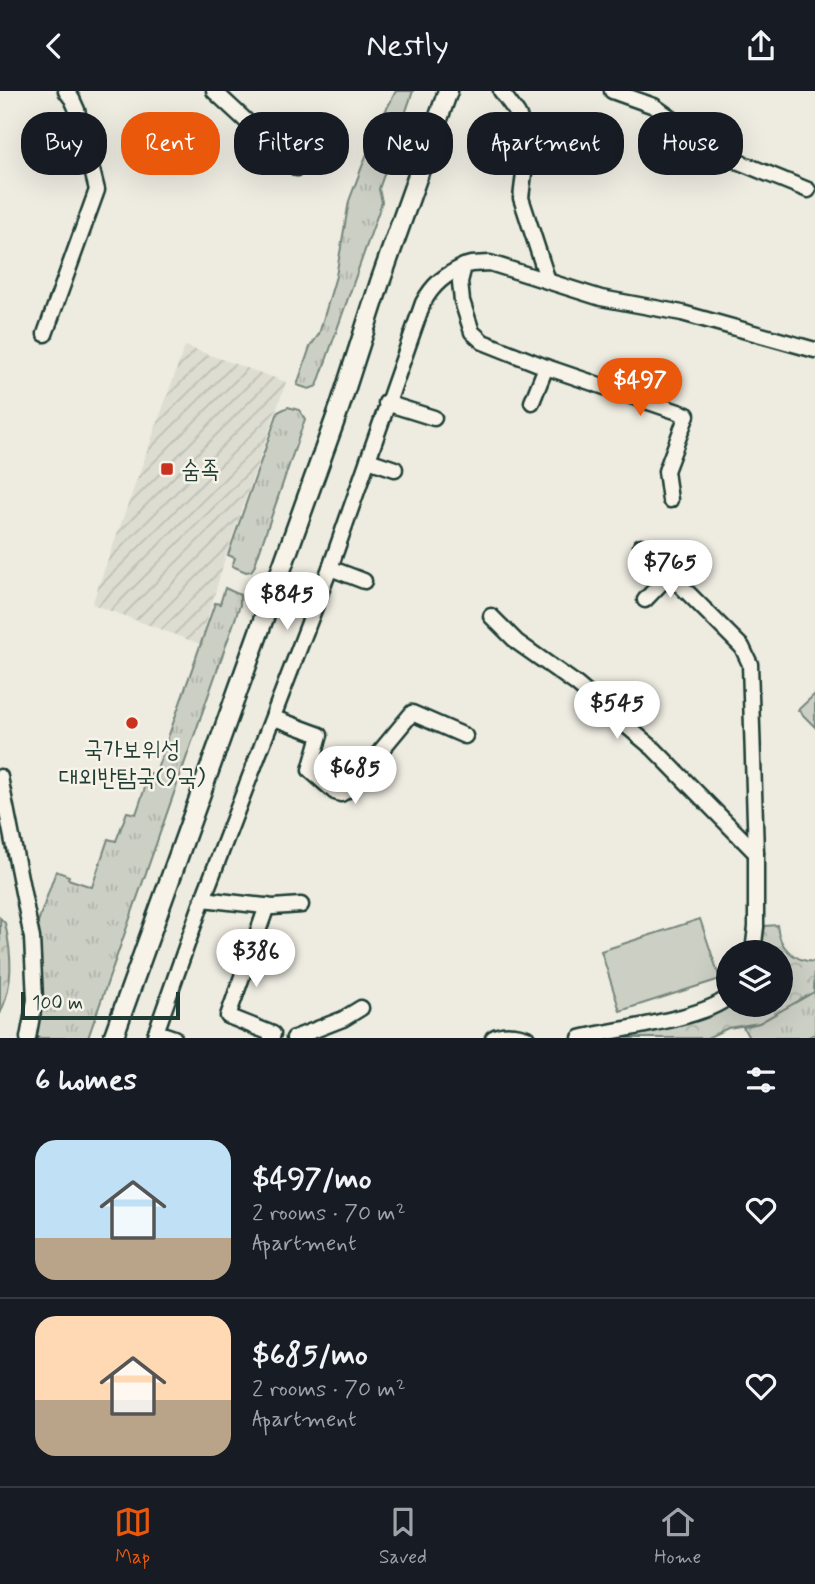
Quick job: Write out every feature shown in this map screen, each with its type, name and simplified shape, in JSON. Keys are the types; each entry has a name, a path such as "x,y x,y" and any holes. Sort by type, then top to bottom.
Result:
{"main road":[{"path":"113,1038 336,419 380,282 448,91"}],"street":[{"path":"45,334 97,190 77,110 66,91"},
{"path":"214,91 237,112"},
{"path":"501,91 524,127 525,165 521,198 548,281"},
{"path":"612,91 654,106 739,162 808,190"},
{"path":"174,1038 155,1035 203,899 330,568 386,403 431,288 449,273 464,266 490,263 601,298 682,313 815,350"},
{"path":"464,266 460,282 461,301 472,332 483,342 687,415 666,471 670,500"},
{"path":"532,402 547,367"},
{"path":"386,403 435,418"},
{"path":"368,460 395,469"},
{"path":"641,546 742,647 750,664 756,853 754,940"},
{"path":"330,568 365,581"},
{"path":"645,600 670,575"},
{"path":"491,616 517,642 575,683 654,749 756,853"},
{"path":"274,718 320,735 310,770 341,794 349,789 412,713 465,736"},
{"path":"0,777 32,938 35,1000 28,1038"},
{"path":"203,899 267,906 301,905"},
{"path":"267,906 228,1016 273,1034 271,1038"},
{"path":"580,1038 716,1007"},
{"path":"294,1038 343,1019 361,1008"},
{"path":"493,1038 499,1035 521,1035 527,1038"}],"shaded area":[{"path":"185,346 286,382 226,555 200,644 92,604"}],"green space":[{"path":"396,91 413,91 406,112 385,112"},
{"path":"363,164 363,175 384,175 379,189 382,202 317,386 309,389 297,385 310,347 319,334 336,276 349,201"},
{"path":"288,407 299,410 305,419 254,567 246,572 232,566 235,558 228,555 278,412"},
{"path":"225,588 240,595 240,605 88,1038 33,1038 37,925 56,871 69,876 68,879 92,887 108,839 116,841 127,812 136,814 150,773 155,775 215,603 220,604"},
{"path":"815,694 815,727 798,710"},
{"path":"0,918 5,923 9,947 10,980 0,1014"},
{"path":"700,919 716,967 716,980 620,1011 601,951"},
{"path":"777,925 781,940 762,940 765,926"},
{"path":"793,955 815,962 814,992 793,1004"},
{"path":"815,991 815,1034 807,1038 749,1038 743,1027 770,1017 793,1017 793,1004"},
{"path":"716,1010 716,1017 770,1017 759,1023 728,1028 707,1038 628,1038 630,1035"}],"place":[{"name":"숨족","path":"167,469"},
{"name":"국가보위성 대외반탐국(9국)","path":"132,723"}]}
